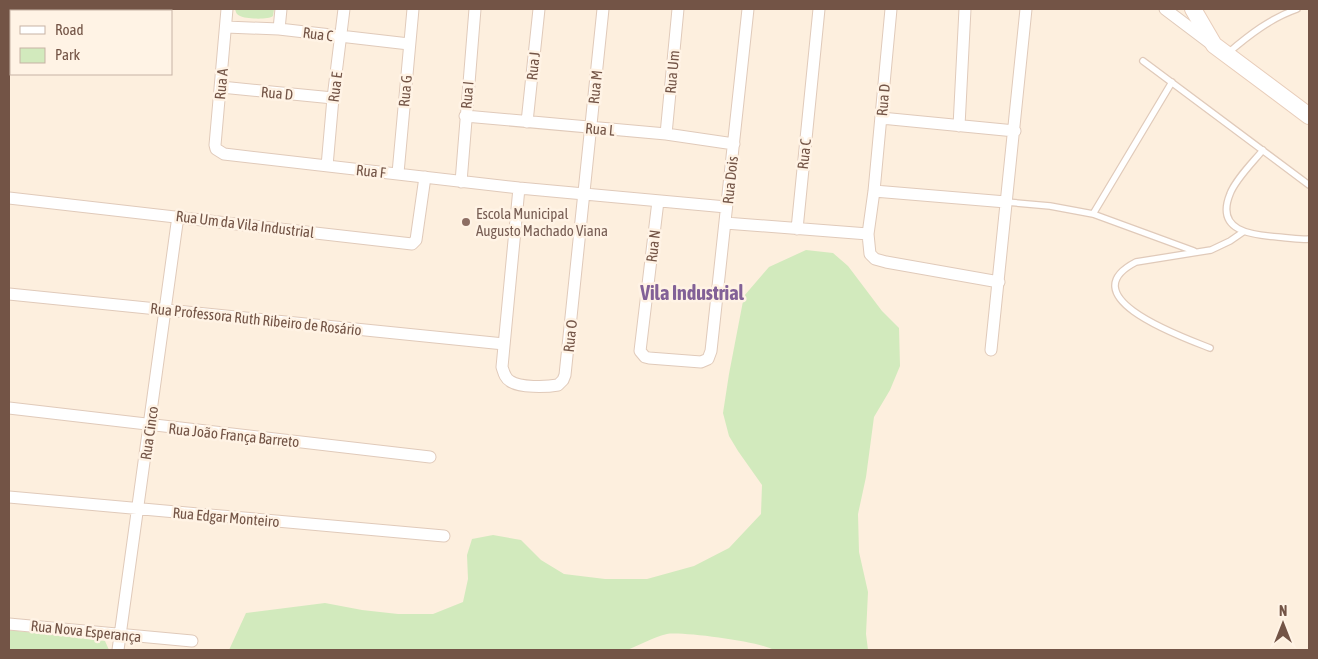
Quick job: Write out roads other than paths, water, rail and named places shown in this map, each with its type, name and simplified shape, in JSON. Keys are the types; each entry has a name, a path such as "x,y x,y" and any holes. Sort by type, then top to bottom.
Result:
{"street":[{"name":"Rua A","path":"224,154 216,149 216,145 227,9"},
{"path":"279,29 281,9"},
{"name":"Rua E","path":"327,166 344,9"},
{"name":"Rua G","path":"398,173 413,9"},
{"name":"Rua I","path":"461,182 475,9"},
{"name":"Rua J","path":"527,122 538,9"},
{"name":"Rua M","path":"584,195 603,9"},
{"name":"Rua Um","path":"666,134 678,9"},
{"name":"Rua Dois","path":"711,351 748,9"},
{"name":"Rua C","path":"797,228 819,9"},
{"name":"Rua D","path":"868,234 892,9"},
{"path":"959,126 965,9"},
{"path":"991,350 1015,131 1026,9"},
{"path":"1165,9 1309,116"},
{"path":"1193,9 1220,50"},
{"name":"Rua C","path":"226,27 279,29 409,44"},
{"name":"Rua D","path":"221,87 333,98"},
{"name":"Rua L","path":"465,116 666,134 734,144"},
{"path":"881,118 1015,131"},
{"name":"Rua F","path":"224,154 584,195 726,207"},
{"name":"Rua Um da Vila Industrial","path":"9,198 412,244 416,240 425,177"},
{"path":"504,344 519,188"},
{"path":"874,191 1006,202"},
{"name":"Rua O","path":"504,344 502,367 504,374 512,383 528,386 550,386 558,385 563,380 584,195"},
{"name":"Rua N","path":"658,201 640,351 645,357 649,358 701,362 708,359 711,351"},
{"name":"Rua Cinco","path":"118,650 178,216"},
{"path":"725,223 868,234 869,251 875,259 999,282"},
{"name":"Rua Professora Ruth Ribeiro de Rosário","path":"9,294 504,344"},
{"name":"Rua João França Barreto","path":"9,408 150,426 430,457"},
{"name":"Rua Edgar Monteiro","path":"9,497 444,536"},
{"name":"Rua Nova Esperança","path":"9,624 192,641"}],"lane":[{"path":"1220,50 1297,9"},
{"path":"1143,61 1309,185"},
{"path":"1093,214 1172,82"},
{"path":"1263,150 1230,192 1226,215 1231,224 1242,232 1265,236 1309,239"},
{"path":"1006,202 1050,206 1093,214 1196,252"},
{"path":"1210,348 1162,329 1138,315 1119,299 1116,292 1116,284 1119,276 1131,264 1211,250 1242,232"}],"place":[{"name":"Escola Municipal Augusto Machado Viana","path":"466,222"}],"district":[{"name":"Vila Industrial","path":"692,292"}]}
